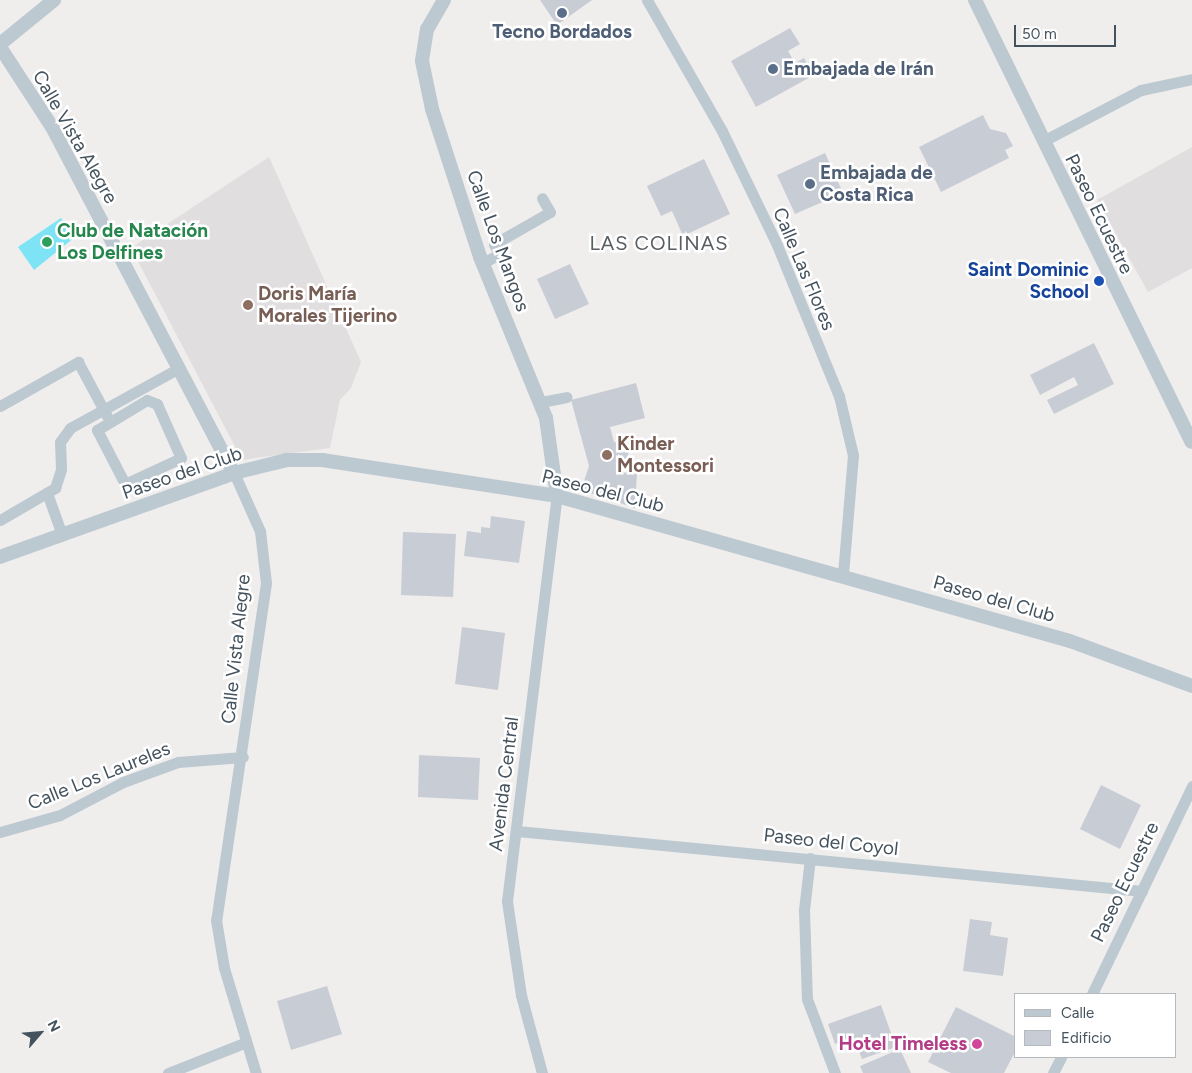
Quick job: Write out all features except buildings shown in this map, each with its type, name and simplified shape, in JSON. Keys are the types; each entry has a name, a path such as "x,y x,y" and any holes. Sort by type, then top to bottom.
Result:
{"street":[{"path":"0,46 54,0"},
{"name":"Calle Los Mangos","path":"444,0 427,29 422,61 432,109 483,263 541,402 551,437 557,496"},
{"name":"Calle Las Flores","path":"647,0 726,140 776,245 839,396 853,455 843,574"},
{"name":"Paseo Ecuestre","path":"975,0 1192,442"},
{"name":"Calle Vista Alegre","path":"0,46 52,127 234,473 260,531 266,583 243,757 216,920 244,1043 256,1073"},
{"path":"1043,141 1141,90 1192,79"},
{"path":"483,263 499,254 494,244 550,212 542,198"},
{"path":"0,406 78,362 107,414"},
{"path":"0,520 47,493 59,480 60,442 70,428 107,414 153,401 181,449 181,458 124,484 97,437 97,430 107,414 179,368"},
{"path":"541,402 566,397"},
{"name":"Paseo del Club","path":"0,557 234,473 287,460 322,460 557,496 843,574 1070,641 1192,686"},
{"path":"47,493 62,535"},
{"name":"Avenida Central","path":"542,1073 521,995 507,901 557,496"},
{"name":"Calle Los Laureles","path":"0,832 60,815 123,782 178,762 243,757"},
{"name":"Paseo Ecuestre","path":"1092,993 1192,786"},
{"name":"Paseo del Coyol","path":"517,831 1142,891"},
{"path":"810,858 804,910 806,999 836,1073"},
{"path":"168,1073 244,1043"},
{"path":"1053,1073 1060,1058"}],"shaded area":[{"path":"1192,147 1192,268 1148,292 1097,200"},
{"name":"Doris María Morales Tijerino","path":"269,157 361,362 351,388 340,400 330,448 242,460 131,248"}],"water":[{"name":"Club de Natación Los Delfines","path":"61,218 75,237 34,270 18,247"}],"place":[{"name":"Tecno Bordados","path":"562,13"},
{"name":"Embajada de Irán","path":"773,69"},
{"name":"Embajada de Costa Rica","path":"810,184"},
{"name":"Club de Natación Los Delfines","path":"47,242"},
{"name":"Saint Dominic School","path":"1099,281"},
{"name":"Doris María Morales Tijerino","path":"248,305"},
{"name":"Kinder Montessori","path":"607,455"},
{"name":"Hotel Timeless","path":"977,1044"}],"district":[{"name":"LAS COLINAS","path":"659,243"}]}
